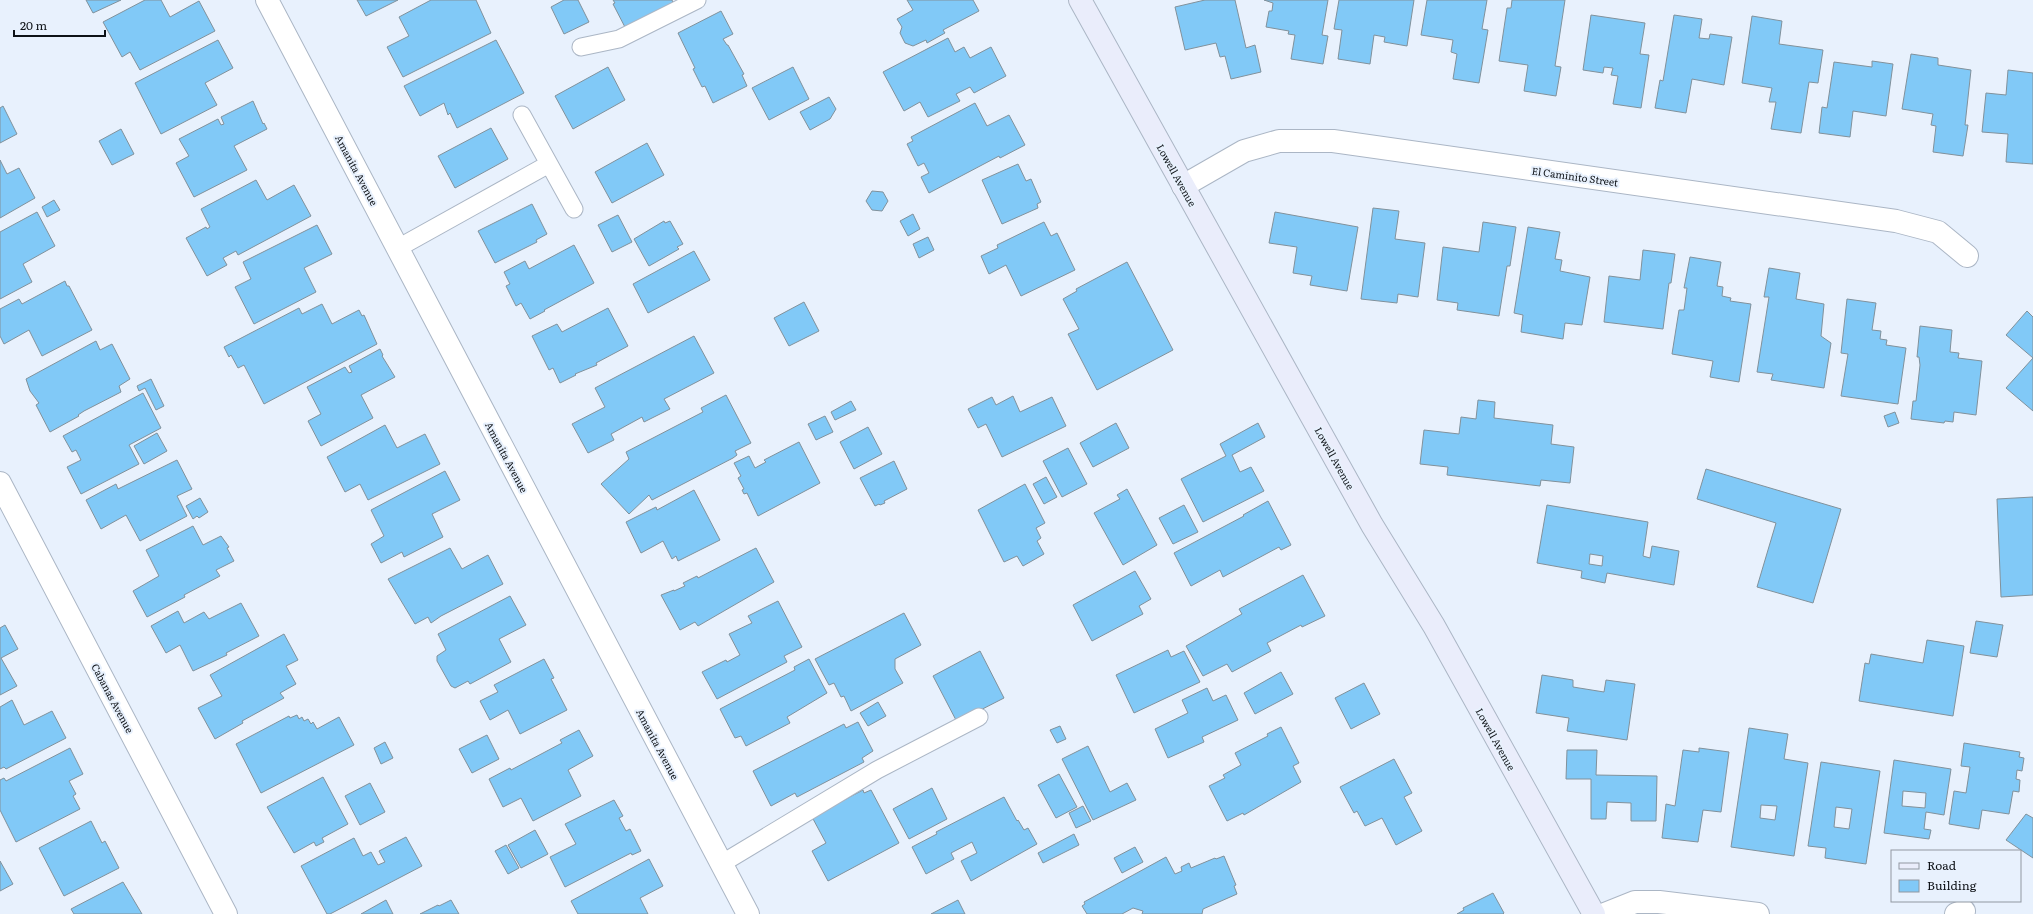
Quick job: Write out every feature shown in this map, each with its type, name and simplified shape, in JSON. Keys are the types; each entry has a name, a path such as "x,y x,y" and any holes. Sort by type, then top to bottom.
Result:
{"street":[{"name":"Amanita Avenue","path":"267,0 748,914"},
{"name":"Lowell Avenue","path":"1080,0 1372,525 1434,626 1594,914"},
{"name":"El Caminito Street","path":"1183,186 1244,152 1265,145 1279,141 1333,141 1896,221 1938,232 1968,256"},
{"name":"Cabanas Avenue","path":"0,483 226,914"},
{"path":"1605,914 1635,902 1659,902 1758,914"}],"lane":[{"path":"581,47 619,39 697,0"},
{"path":"522,115 574,209"},
{"path":"398,248 549,164"},
{"path":"721,864 877,770 978,717"}],"building":[{"path":"86,0 121,0 93,13"},
{"path":"145,0 161,0 170,17 199,1 215,31 140,70 130,52 122,57 103,22"},
{"path":"357,0 398,0 366,16"},
{"path":"431,0 476,0 491,33 403,77 387,47 409,36 399,17"},
{"path":"564,0 578,0 589,22 564,34 551,7"},
{"path":"613,0 672,0 674,5 627,31 613,4 615,3"},
{"path":"907,0 973,0 979,11 943,30 945,33 927,43 926,40 913,46 905,43 900,33 902,27 897,19 913,10"},
{"path":"1205,0 1235,0 1246,48 1255,45 1261,72 1231,79 1225,56 1220,57 1216,43 1185,50 1175,7"},
{"path":"1264,0 1328,0 1322,35 1328,36 1323,64 1291,59 1295,35 1288,34 1289,31 1266,27 1269,11 1272,11 1273,3"},
{"path":"1339,0 1414,0 1407,46 1384,42 1385,37 1374,35 1370,64 1338,59 1342,30 1334,29"},
{"path":"1427,0 1487,0 1482,29 1488,30 1479,83 1453,79 1457,54 1451,52 1453,40 1421,35"},
{"path":"1512,0 1565,0 1555,66 1561,67 1556,96 1524,91 1528,65 1499,61 1507,8 1511,8"},
{"path":"721,11 733,34 723,39 728,45 744,74 742,75 747,86 713,103 705,86 702,87 693,69 695,68 678,33"},
{"path":"1591,15 1645,23 1640,54 1649,55 1641,108 1613,104 1618,76 1611,75 1613,68 1604,67 1603,73 1583,70"},
{"path":"1674,15 1702,19 1699,38 1709,39 1710,34 1732,37 1724,85 1692,79 1686,113 1655,108 1660,80 1663,81"},
{"path":"1752,16 1782,21 1779,44 1823,50 1818,83 1809,82 1801,133 1771,129 1776,102 1769,102 1772,88 1742,83"},
{"path":"948,38 955,52 964,47 970,58 991,47 1006,76 974,93 970,87 956,94 960,101 928,117 920,102 904,111 883,72"},
{"path":"218,40 233,68 205,83 217,105 161,134 135,83"},
{"path":"496,40 524,93 457,128 450,113 448,115 444,103 420,116 404,86"},
{"path":"1911,54 1938,58 1938,65 1971,70 1965,125 1968,125 1963,156 1933,152 1936,126 1931,125 1933,114 1902,109"},
{"path":"1872,61 1893,64 1886,116 1853,111 1850,137 1819,133 1822,107 1827,108 1834,62 1872,67"},
{"path":"608,67 625,100 573,129 555,96"},
{"path":"793,67 809,99 769,120 752,88"},
{"path":"2008,70 2033,73 2033,164 2006,162 2008,134 1982,132 1986,93 2006,95"},
{"path":"829,97 836,109 830,119 810,130 800,112"},
{"path":"253,101 263,124 264,123 267,129 234,146 247,170 194,197 176,163 189,156 179,139 218,119 221,125 224,124 221,117"},
{"path":"975,103 987,126 1009,115 1025,145 1000,158 999,156 929,193 921,177 929,173 924,163 918,166 907,144 913,141 911,137"},
{"path":"3,106 17,134 0,143 0,108"},
{"path":"491,128 508,159 455,188 438,156"},
{"path":"121,129 134,154 112,165 99,141"},
{"path":"647,143 664,175 612,203 595,172"},
{"path":"0,160 7,174 19,168 35,198 0,218"},
{"path":"1018,164 1026,181 1031,179 1041,202 1037,204 1038,208 1002,224 982,180"},
{"path":"256,180 267,200 294,185 311,216 238,255 236,251 223,258 227,265 207,276 186,238 206,227 207,229 210,227 201,209"},
{"path":"872,191 883,192 888,201 882,211 872,210 866,201"},
{"path":"54,200 60,210 47,217 42,207"},
{"path":"532,204 547,234 536,240 537,242 495,263 478,231"},
{"path":"1373,208 1399,211 1395,239 1425,243 1418,297 1398,294 1397,303 1361,299"},
{"path":"37,212 55,246 23,264 32,282 0,299 0,232"},
{"path":"1275,212 1358,227 1347,291 1310,285 1312,276 1293,273 1297,247 1269,243"},
{"path":"913,214 920,229 908,236 900,221"},
{"path":"618,215 632,242 612,252 598,225"},
{"path":"664,221 665,223 670,221 683,244 677,247 679,249 649,266 634,239"},
{"path":"1044,222 1051,236 1057,233 1075,270 1021,296 1006,265 989,274 981,256 998,248 997,245"},
{"path":"1483,222 1516,227 1510,266 1507,266 1499,316 1457,310 1458,303 1437,300 1443,247 1479,252"},
{"path":"317,225 332,254 304,268 316,292 254,324 235,287 251,279 243,262"},
{"path":"1528,227 1560,232 1555,259 1562,260 1560,271 1590,277 1582,325 1565,323 1563,339 1521,332 1523,315 1514,313"},
{"path":"928,237 934,250 919,258 913,244"},
{"path":"574,245 594,283 530,319 521,303 516,306 506,286 510,284 504,272 525,261 529,269"},
{"path":"1643,250 1675,254 1671,283 1669,283 1663,329 1604,322 1609,276 1640,280"},
{"path":"694,251 710,280 648,313 633,284"},
{"path":"1690,257 1721,262 1717,286 1723,287 1722,296 1731,298 1730,301 1751,304 1739,382 1710,377 1713,361 1672,354 1679,310 1684,310 1687,288 1684,288"},
{"path":"1127,262 1173,350 1097,390 1068,334 1079,329 1063,299 1077,291 1076,289"},
{"path":"1769,268 1800,273 1796,299 1824,304 1821,336 1831,343 1824,388 1771,380 1773,374 1757,372 1769,297 1764,297"},
{"path":"65,281 92,330 42,356 29,330 4,344 0,336 0,309 19,299 22,304"},
{"path":"1847,299 1876,303 1872,330 1881,331 1880,339 1887,340 1886,345 1906,348 1898,404 1841,396 1848,354 1841,353"},
{"path":"804,302 819,331 789,346 774,318"},
{"path":"322,304 332,324 359,310 362,316 364,315 377,344 264,404 244,365 238,368 231,355 229,357 224,347 299,308 302,314"},
{"path":"608,308 628,346 596,363 597,365 575,374 576,375 560,383 553,368 549,370 532,336 557,324 562,332"},
{"path":"2027,311 2033,317 2033,358 2006,335"},
{"path":"1920,326 1952,330 1950,352 1959,353 1958,358 1982,361 1976,415 1954,412 1953,422 1945,421 1944,423 1911,419 1913,401 1916,401 1920,365 1919,357 1917,357"},
{"path":"694,336 714,373 664,399 670,409 644,422 642,417 611,434 614,440 588,453 572,424 605,407 595,388"},
{"path":"96,341 100,350 112,344 130,379 119,386 121,392 84,411 78,415 79,416 50,432 36,405 39,403 30,391 26,379"},
{"path":"380,349 383,355 382,356 395,377 361,395 373,418 321,446 308,421 321,414 307,387 345,367 349,373 352,372 349,366"},
{"path":"2033,358 2033,411 2006,388"},
{"path":"151,379 164,406 156,410 145,388 139,391 137,386"},
{"path":"143,393 161,428 129,445 139,464 81,494 67,467 81,460 76,450 72,452 63,436"},
{"path":"726,395 751,443 735,451 737,455 733,458 652,500 649,495 629,514 601,484 629,459 626,452 703,412 701,408"},
{"path":"1013,396 1020,412 1052,397 1066,426 1002,457 986,424 978,428 968,409 992,397 996,405"},
{"path":"1478,400 1495,402 1494,418 1553,425 1551,444 1574,447 1570,483 1541,480 1540,486 1447,475 1448,467 1420,464 1424,430 1459,434 1461,417 1476,419"},
{"path":"851,401 856,410 835,420 831,412"},
{"path":"1895,412 1899,423 1888,427 1884,416"},
{"path":"825,416 833,432 816,440 808,424"},
{"path":"1116,423 1129,448 1093,467 1080,443"},
{"path":"1258,423 1265,437 1232,455 1240,472 1251,467 1264,491 1203,522 1181,479 1226,456 1220,444"},
{"path":"385,425 397,448 425,434 440,464 368,500 360,484 345,492 327,457"},
{"path":"868,427 882,454 854,469 840,442"},
{"path":"157,433 167,451 144,464 134,446"},
{"path":"799,442 820,483 758,516 747,493 744,494 742,490 744,489 738,478 741,476 734,463 749,456 755,468 766,462 764,460"},
{"path":"1068,448 1087,484 1062,497 1043,461"},
{"path":"177,460 192,489 177,496 187,516 140,541 126,515 101,529 86,500 116,484 118,489"},
{"path":"894,461 907,489 884,501 885,503 875,506 860,478"},
{"path":"1706,469 1841,509 1813,603 1757,587 1776,523 1697,499"},
{"path":"445,471 460,500 432,514 443,537 404,557 402,552 381,563 371,544 384,536 371,510"},
{"path":"1046,477 1057,497 1044,504 1033,484"},
{"path":"1025,484 1045,523 1036,528 1041,538 1037,541 1044,554 1023,566 1017,556 1004,562 978,510"},
{"path":"1127,489 1157,545 1123,565 1094,513 1120,499 1117,495"},
{"path":"694,490 720,540 678,561 676,556 672,559 663,541 641,553 626,522 656,507 657,510"},
{"path":"2033,497 2033,595 2001,597 1997,499"},
{"path":"200,498 208,512 199,518 197,516 193,519 186,506"},
{"path":"1268,501 1291,545 1281,550 1279,547 1223,577 1220,570 1191,586 1174,553 1244,516 1243,515"},
{"path":"1184,505 1198,532 1173,544 1159,518"},
{"path":"1547,505 1648,522 1643,556 1650,558 1652,546 1679,551 1674,585 1607,573 1605,583 1581,578 1582,571 1537,563","holes":["1590,554 1603,556 1602,566 1589,564"]},
{"path":"193,526 203,545 221,536 229,547 227,548 234,561 216,570 220,576 147,617 133,591 159,576 146,550"},
{"path":"450,548 462,569 488,555 503,584 441,616 431,623 428,617 415,624 388,579"},
{"path":"756,548 774,582 698,626 695,622 680,630 661,595 685,586 683,583 697,576 698,578"},
{"path":"1135,571 1151,599 1139,606 1143,614 1092,641 1073,605"},
{"path":"1303,575 1325,616 1302,627 1301,625 1267,643 1271,651 1232,672 1227,664 1203,676 1186,646 1242,614 1239,609"},
{"path":"510,596 526,625 499,639 511,662 470,684 468,681 455,688 451,686 437,661 437,656 446,650 438,634"},
{"path":"778,601 802,647 784,656 787,662 717,699 702,672 740,655 729,634 752,623 748,616"},
{"path":"241,603 259,636 226,653 227,655 193,671 180,645 166,653 151,626 178,611 184,623 204,612 209,619"},
{"path":"904,613 921,645 895,659 895,669 903,683 851,711 844,696 841,697 834,683 829,685 815,659"},
{"path":"1976,621 2003,625 1997,657 1970,653"},
{"path":"5,625 18,649 1,658 17,686 0,695 0,628"},
{"path":"284,634 298,660 286,666 296,684 280,693 284,698 242,721 243,723 215,739 198,708 222,696 210,675"},
{"path":"1927,640 1964,646 1953,716 1859,701 1865,663 1869,664 1871,654 1923,663"},
{"path":"1168,650 1171,657 1184,651 1200,682 1134,713 1116,675"},
{"path":"980,651 1004,698 957,722 933,676"},
{"path":"544,659 554,678 551,679 567,710 520,734 508,710 490,720 480,701 498,692 494,685"},
{"path":"809,659 827,693 787,717 790,723 746,746 741,736 735,738 720,709 795,670 794,667"},
{"path":"1281,672 1293,694 1255,714 1244,693"},
{"path":"1542,675 1573,680 1573,687 1604,692 1606,680 1635,684 1627,740 1567,731 1569,718 1536,713"},
{"path":"1364,683 1380,714 1351,729 1335,698"},
{"path":"1207,688 1213,701 1226,695 1238,720 1202,737 1204,742 1168,758 1155,729 1188,713 1182,700"},
{"path":"12,700 24,725 52,711 66,738 6,769 4,767 0,769 0,707"},
{"path":"878,702 886,716 868,726 860,713"},
{"path":"297,715 299,719 302,717 304,721 308,719 311,724 313,722 317,729 339,717 354,745 261,793 236,744 289,716 290,718"},
{"path":"858,722 873,751 862,758 864,762 797,797 795,793 771,806 753,771 844,724 846,728"},
{"path":"1060,726 1066,739 1057,743 1050,730"},
{"path":"1281,727 1299,763 1293,766 1301,782 1244,815 1243,813 1227,821 1209,786 1225,778 1223,775 1241,765 1235,753 1268,736 1267,734"},
{"path":"1749,728 1788,734 1784,759 1808,763 1794,856 1731,847","holes":["1761,805 1777,806 1775,820 1760,818"]},
{"path":"579,730 593,756 568,770 581,796 533,821 521,798 503,807 489,779 510,768 511,770 562,743 560,740"},
{"path":"487,735 499,759 472,773 459,749"},
{"path":"385,742 393,758 381,764 374,748"},
{"path":"1964,743 2020,752 2019,757 2024,758 2022,771 2017,770 2016,779 2020,780 2019,792 2013,791 2009,814 1982,810 1979,829 1949,824 1954,791 1966,793 1970,767 1961,766"},
{"path":"1088,746 1110,792 1127,783 1136,800 1093,820 1062,759"},
{"path":"70,748 83,774 69,781 76,794 73,796 80,809 16,842 0,810 0,780 4,778 6,781"},
{"path":"1699,748 1729,752 1721,812 1703,810 1698,842 1662,838 1666,804 1675,806 1683,750 1699,752"},
{"path":"1567,750 1597,750 1596,775 1657,776 1656,821 1631,821 1631,803 1607,802 1606,819 1591,819 1591,779 1566,779"},
{"path":"1394,759 1412,793 1404,797 1422,831 1396,845 1382,818 1365,826 1357,811 1354,813 1340,787"},
{"path":"1894,760 1951,769 1944,815 1926,812 1924,829 1931,830 1929,839 1884,833","holes":["1903,791 1926,793 1925,808 1902,806"]},
{"path":"1821,762 1880,771 1866,864 1825,858 1826,848 1808,846","holes":["1836,807 1852,809 1849,829 1834,827"]},
{"path":"1059,774 1077,807 1056,818 1038,785"},
{"path":"323,777 348,824 322,838 324,842 316,846 314,842 294,853 267,807"},
{"path":"370,783 385,812 360,825 345,796"},
{"path":"932,788 947,819 909,839 893,809"},
{"path":"863,790 864,793 871,790 899,843 828,881 812,851 826,843 812,817"},
{"path":"1004,797 1017,821 1018,820 1024,830 1028,828 1037,844 971,881 961,861 977,853 972,842 951,853 954,859 926,874 912,847 937,834 936,832"},
{"path":"614,800 623,816 619,818 626,831 630,829 641,851 632,855 631,853 565,887 550,857 576,844 565,824"},
{"path":"1083,806 1091,821 1076,828 1069,813"},
{"path":"2026,814 2033,818 2033,858 2006,840"},
{"path":"91,821 102,843 105,841 119,868 64,896 39,848"},
{"path":"535,830 548,854 521,868 508,845"},
{"path":"1074,834 1079,845 1043,863 1038,853"},
{"path":"406,837 422,866 330,914 327,914 301,866 354,838 363,856 371,852 378,865 385,862 379,851"},
{"path":"506,845 519,868 508,874 495,851"},
{"path":"1135,847 1143,862 1122,873 1114,858"},
{"path":"1224,856 1236,885 1234,886 1237,894 1203,909 1202,914 1142,914 1143,911 1133,908 1122,914 1087,914 1082,906 1085,904 1084,902 1166,857 1175,874 1182,871 1181,867 1189,863 1191,868"},
{"path":"649,859 663,886 640,898 648,914 578,914 571,901"},
{"path":"0,861 13,884 0,891"},
{"path":"123,882 142,914 74,914 71,909"},
{"path":"1493,893 1504,913 1503,914 1457,914 1464,910 1463,908"},
{"path":"386,900 393,914 361,914"},
{"path":"451,900 459,914 420,914 438,905 439,906"},
{"path":"958,900 965,914 931,914"}]}
